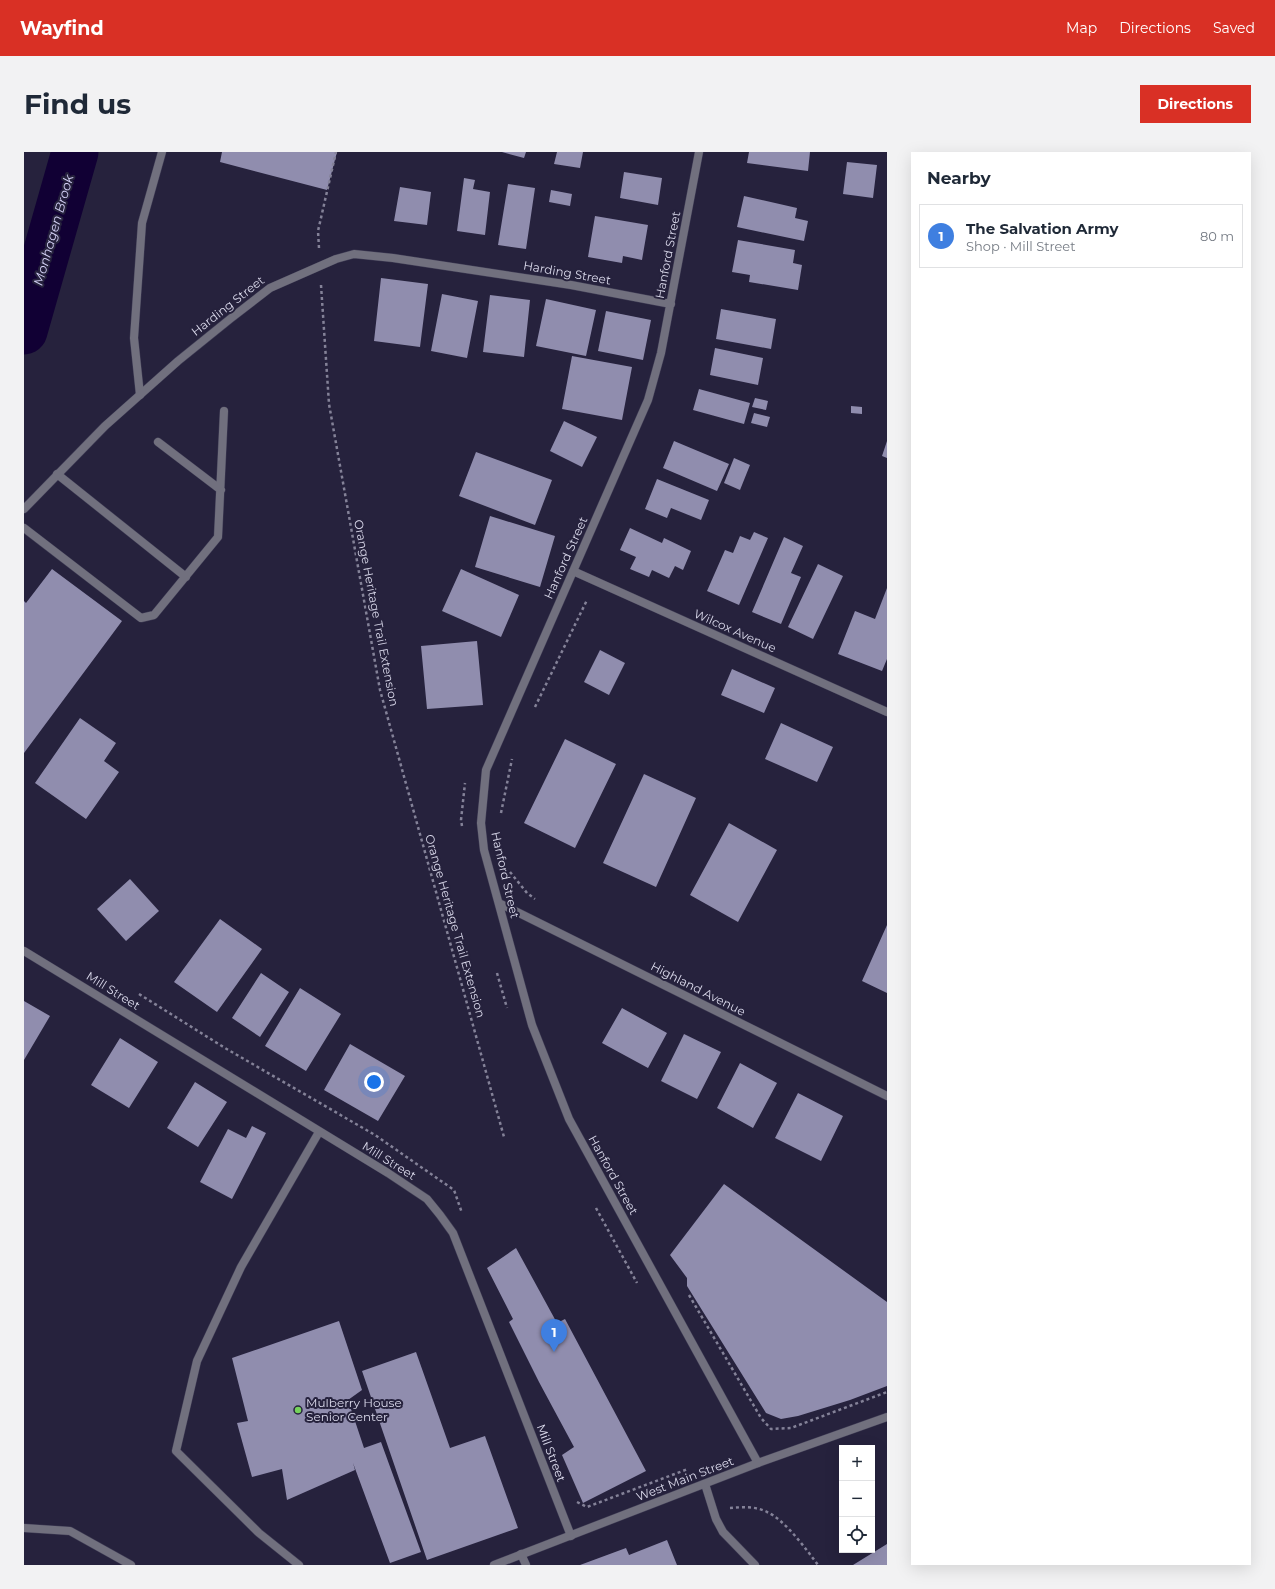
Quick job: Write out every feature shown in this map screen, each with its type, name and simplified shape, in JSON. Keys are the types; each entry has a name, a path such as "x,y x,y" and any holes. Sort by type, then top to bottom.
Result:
{"street":[{"path":"140,394 134,338 142,223 162,152"},
{"name":"Hanford Street","path":"699,152 661,353 648,400 486,770 481,823 484,850 532,1025 568,1119 758,1463"},
{"name":"Harding Street","path":"24,509 105,426 140,394 230,319 270,288 336,259 354,254 393,258 572,285 671,304"},
{"path":"24,528 141,618 154,615 218,537 224,411"},
{"path":"158,442 220,490"},
{"path":"57,474 186,577"},
{"name":"Wilcox Avenue","path":"573,571 887,712"},
{"name":"Highland Avenue","path":"498,903 887,1096"},
{"name":"Mill Street","path":"24,951 388,1173 427,1199 453,1233 571,1536"},
{"path":"298,1565 259,1533 176,1451 197,1361 241,1267 319,1132"},
{"name":"West Main Street","path":"494,1565 758,1463 887,1417"},
{"path":"705,1484 716,1519 723,1532 755,1565"},
{"path":"24,1528 70,1531 131,1565"},
{"path":"521,1554 526,1565"}],"path":[{"name":"Orange Heritage Trail Extension","path":"336,152 318,231 329,404 380,690 504,1137"},
{"path":"533,711 587,600"},
{"path":"500,820 513,752"},
{"path":"508,867 511,875 527,894 539,902"},
{"path":"689,1295 761,1418 771,1429 791,1428 887,1392"},
{"path":"730,1508 748,1507 766,1511 778,1519 806,1549 818,1565"}],"building":[{"path":"222,152 337,152 327,190 220,162"},
{"path":"502,152 526,152 524,158"},
{"path":"557,152 583,152 580,168 554,164"},
{"path":"749,152 810,152 808,171 747,163"},
{"path":"847,162 877,165 873,198 843,194"},
{"path":"624,172 662,178 658,205 620,198"},
{"path":"464,178 475,180 473,189 490,192 485,235 457,231"},
{"path":"508,184 535,188 526,249 498,245"},
{"path":"400,187 431,192 427,225 394,221"},
{"path":"551,190 572,194 570,206 549,202"},
{"path":"744,196 797,208 795,218 808,221 804,241 737,227"},
{"path":"595,216 648,225 642,260 623,256 622,263 588,257"},
{"path":"738,240 795,250 793,263 802,265 798,290 749,282 750,275 732,272"},
{"path":"381,278 428,284 420,347 374,341"},
{"path":"442,294 478,301 467,358 431,351"},
{"path":"490,295 530,300 524,357 483,352"},
{"path":"546,299 596,310 586,356 536,346"},
{"path":"721,309 776,319 771,349 716,339"},
{"path":"606,311 651,320 643,360 598,351"},
{"path":"715,348 763,358 758,385 710,375"},
{"path":"572,356 632,367 622,420 562,409"},
{"path":"699,389 750,403 744,424 693,410"},
{"path":"755,398 768,401 766,410 752,407"},
{"path":"851,406 862,407 862,414 851,413"},
{"path":"754,413 770,417 767,427 751,423"},
{"path":"564,421 597,437 582,467 550,451"},
{"path":"674,441 729,464 717,491 663,468"},
{"path":"887,441 887,458 882,456"},
{"path":"476,452 552,480 535,525 459,496"},
{"path":"734,458 750,465 740,490 724,483"},
{"path":"657,479 709,500 701,520 671,508 667,518 645,509"},
{"path":"490,516 555,536 540,587 475,567"},
{"path":"630,528 662,543 664,538 691,551 683,570 675,566 669,578 652,570 649,577 630,569 636,557 620,550"},
{"path":"754,532 768,538 739,605 707,591 725,550 733,553 740,536 750,540"},
{"path":"784,537 803,546 791,573 801,577 781,624 752,612"},
{"path":"818,564 843,576 813,639 788,627"},
{"path":"52,569 122,621 24,753 24,601 26,603"},
{"path":"461,569 519,595 501,637 442,611"},
{"path":"887,588 887,659 882,671 838,654 855,611 875,619"},
{"path":"477,641 483,705 427,709 421,646"},
{"path":"600,650 625,663 609,695 584,682"},
{"path":"732,669 775,688 764,713 721,695"},
{"path":"80,718 116,743 104,761 119,772 86,819 35,783"},
{"path":"781,723 833,747 817,782 765,759"},
{"path":"565,739 616,764 575,848 524,823"},
{"path":"644,774 696,798 656,887 603,863"},
{"path":"729,823 777,850 738,922 690,895"},
{"path":"130,879 159,911 126,941 97,909"},
{"path":"220,919 262,949 217,1012 174,982"},
{"path":"887,925 887,993 862,981"},
{"path":"261,973 289,992 260,1037 232,1018"},
{"path":"300,988 341,1014 306,1071 265,1046"},
{"path":"24,1001 50,1016 24,1060"},
{"path":"622,1008 667,1033 648,1068 602,1043"},
{"path":"684,1034 721,1052 697,1099 661,1081"},
{"path":"120,1038 158,1062 129,1108 91,1085"},
{"path":"350,1044 405,1076 378,1121 324,1090"},
{"path":"740,1063 777,1083 753,1128 717,1108"},
{"path":"195,1082 227,1102 198,1147 167,1128"},
{"path":"798,1093 843,1116 821,1161 775,1138"},
{"path":"252,1126 266,1133 232,1199 200,1182 228,1129 246,1138"},
{"path":"724,1184 887,1302 887,1386 850,1400 798,1416 781,1419 766,1413 687,1286 687,1278 670,1255"},
{"path":"516,1248 557,1323 565,1319 646,1471 583,1503 562,1455 574,1447 509,1322 513,1319 487,1268"},
{"name":"Mulberry House Senior Center","path":"339,1321 362,1390 348,1400 364,1448 381,1442 421,1552 390,1563 353,1463 355,1470 287,1500 282,1469 252,1477 237,1423 248,1421 232,1358"},
{"path":"416,1352 450,1448 485,1436 518,1528 427,1560 362,1371"},
{"path":"667,1540 677,1565 580,1565 626,1548 629,1555"},
{"path":"887,1544 887,1565 853,1565 872,1553 875,1553 875,1551"}],"waterway":[{"name":"Monhagen Brook","path":"24,331 75,152"}],"place":[{"name":"The Salvation Army","path":"554,1352"},
{"name":"Mulberry House Senior Center","path":"298,1410"}]}
